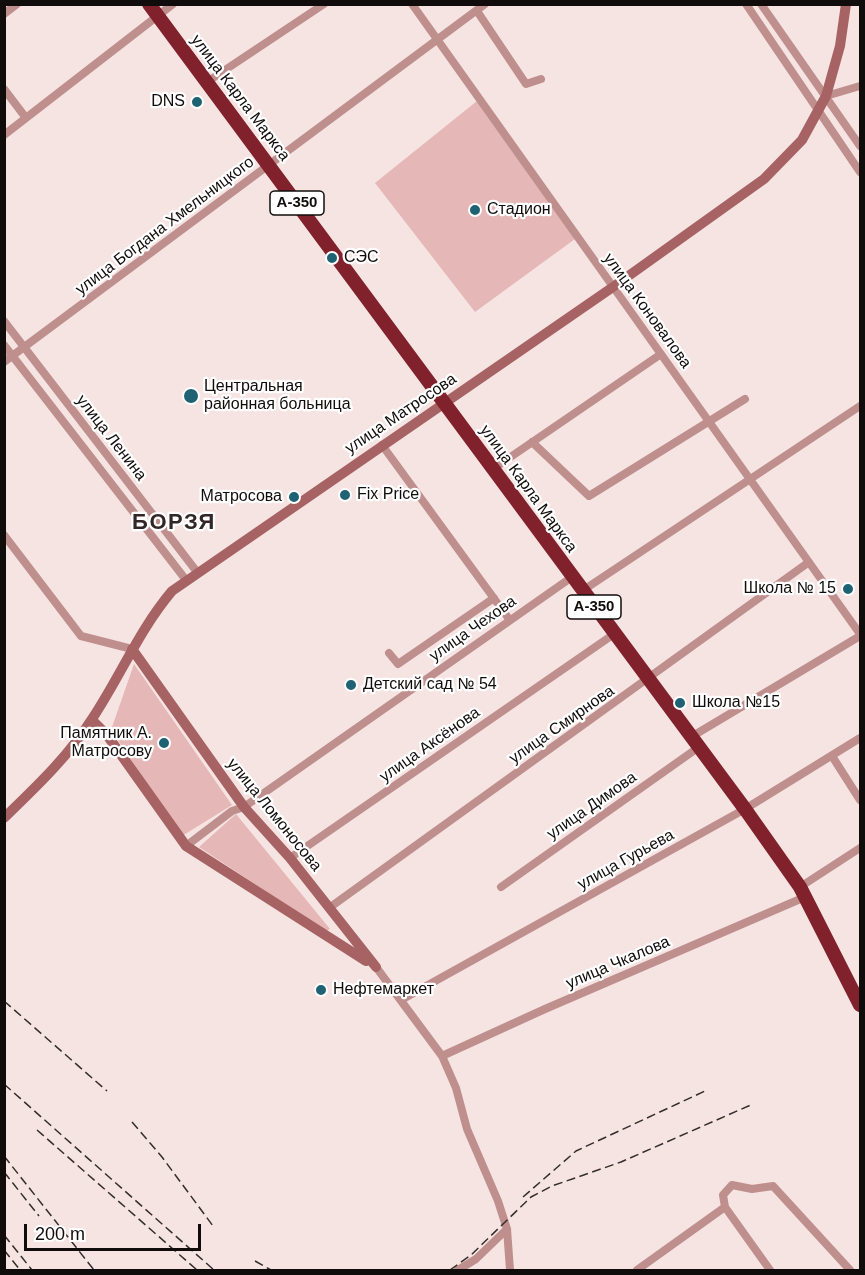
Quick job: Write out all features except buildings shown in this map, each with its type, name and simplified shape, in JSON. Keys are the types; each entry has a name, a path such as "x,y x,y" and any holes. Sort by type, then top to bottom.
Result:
{"highway":[{"name":"улица Карла Маркса","path":"149,4 745,809 802,892 861,1005"}],"street":[{"path":"4,14 17,4"},
{"path":"4,135 173,4"},
{"path":"207,82 324,4"},
{"name":"улица Коновалова","path":"412,4 861,635"},
{"name":"улица Богдана Хмельницкого","path":"4,362 485,4"},
{"path":"746,4 861,172"},
{"path":"761,4 861,146"},
{"name":"улица Матросова","path":"4,818 62,761 92,720 159,606 186,580 613,287 764,179 802,140 826,96 840,46 846,4"},
{"path":"477,11 526,84 541,80"},
{"path":"826,96 861,86"},
{"path":"4,89 26,118"},
{"name":"улица Ленина","path":"4,321 197,572"},
{"name":"улица Ленина","path":"4,345 186,580"},
{"path":"493,469 661,354"},
{"path":"532,442 589,496 745,399"},
{"path":"582,591 861,406"},
{"path":"382,445 509,620"},
{"path":"4,535 81,636 132,649"},
{"name":"улица Смирнова","path":"329,908 649,680 809,562"},
{"name":"улица Чехова","path":"186,846 232,811 244,807 572,577"},
{"name":"улица Чехова","path":"389,653 398,664 494,598"},
{"name":"улица Аксёнова","path":"291,858 614,634"},
{"name":"улица Димова","path":"501,887 695,742 861,635"},
{"name":"улица Ломоносова","path":"132,649 244,807 291,858 442,1056 456,1088 467,1129 498,1201 507,1229 510,1270"},
{"name":"улица Ломоносова","path":"92,720 107,735 186,846 376,967"},
{"name":"улица Гурьева","path":"401,1000 745,809 861,738"},
{"path":"832,756 861,800"},
{"name":"улица Чкалова","path":"442,1056 802,892 861,848"},
{"path":"770,1270 725,1207 723,1196 732,1185 752,1189 773,1186 850,1270"},
{"path":"637,1270 725,1207"},
{"path":"458,1270 476,1258 507,1229"}],"shaded area":[{"name":"Стадион","path":"477,101 575,239 475,312 375,183"},
{"path":"134,664 232,805 182,836 111,730"},
{"path":"236,814 330,929 326,931 199,847"}],"railway":[{"path":"4,1001 107,1091"},
{"path":"4,1084 214,1270"},
{"path":"523,1197 576,1151 705,1091"},
{"path":"450,1270 471,1255 531,1197 552,1186 621,1162 753,1104"},
{"path":"132,1122 162,1157 213,1226"},
{"path":"37,1130 197,1270"},
{"path":"4,1156 94,1270"},
{"path":"4,1172 39,1216"},
{"path":"4,1235 32,1270"},
{"path":"4,1250 20,1270"},
{"path":"255,1261 271,1270"}],"place":[{"name":"DNS","path":"197,102"},
{"name":"Стадион","path":"475,210"},
{"name":"СЭС","path":"332,258"},
{"name":"Центральная районная больница","path":"191,396"},
{"name":"Fix Price","path":"345,495"},
{"name":"Матросова","path":"294,497"},
{"name":"Школа № 15","path":"848,589"},
{"name":"Детский сад № 54","path":"351,685"},
{"name":"Школа №15","path":"680,703"},
{"name":"Памятник А. Матросову","path":"164,743"},
{"name":"Нефтемаркет","path":"321,990"}],"district":[{"name":"БОРЗЯ","path":"174,523"}]}
